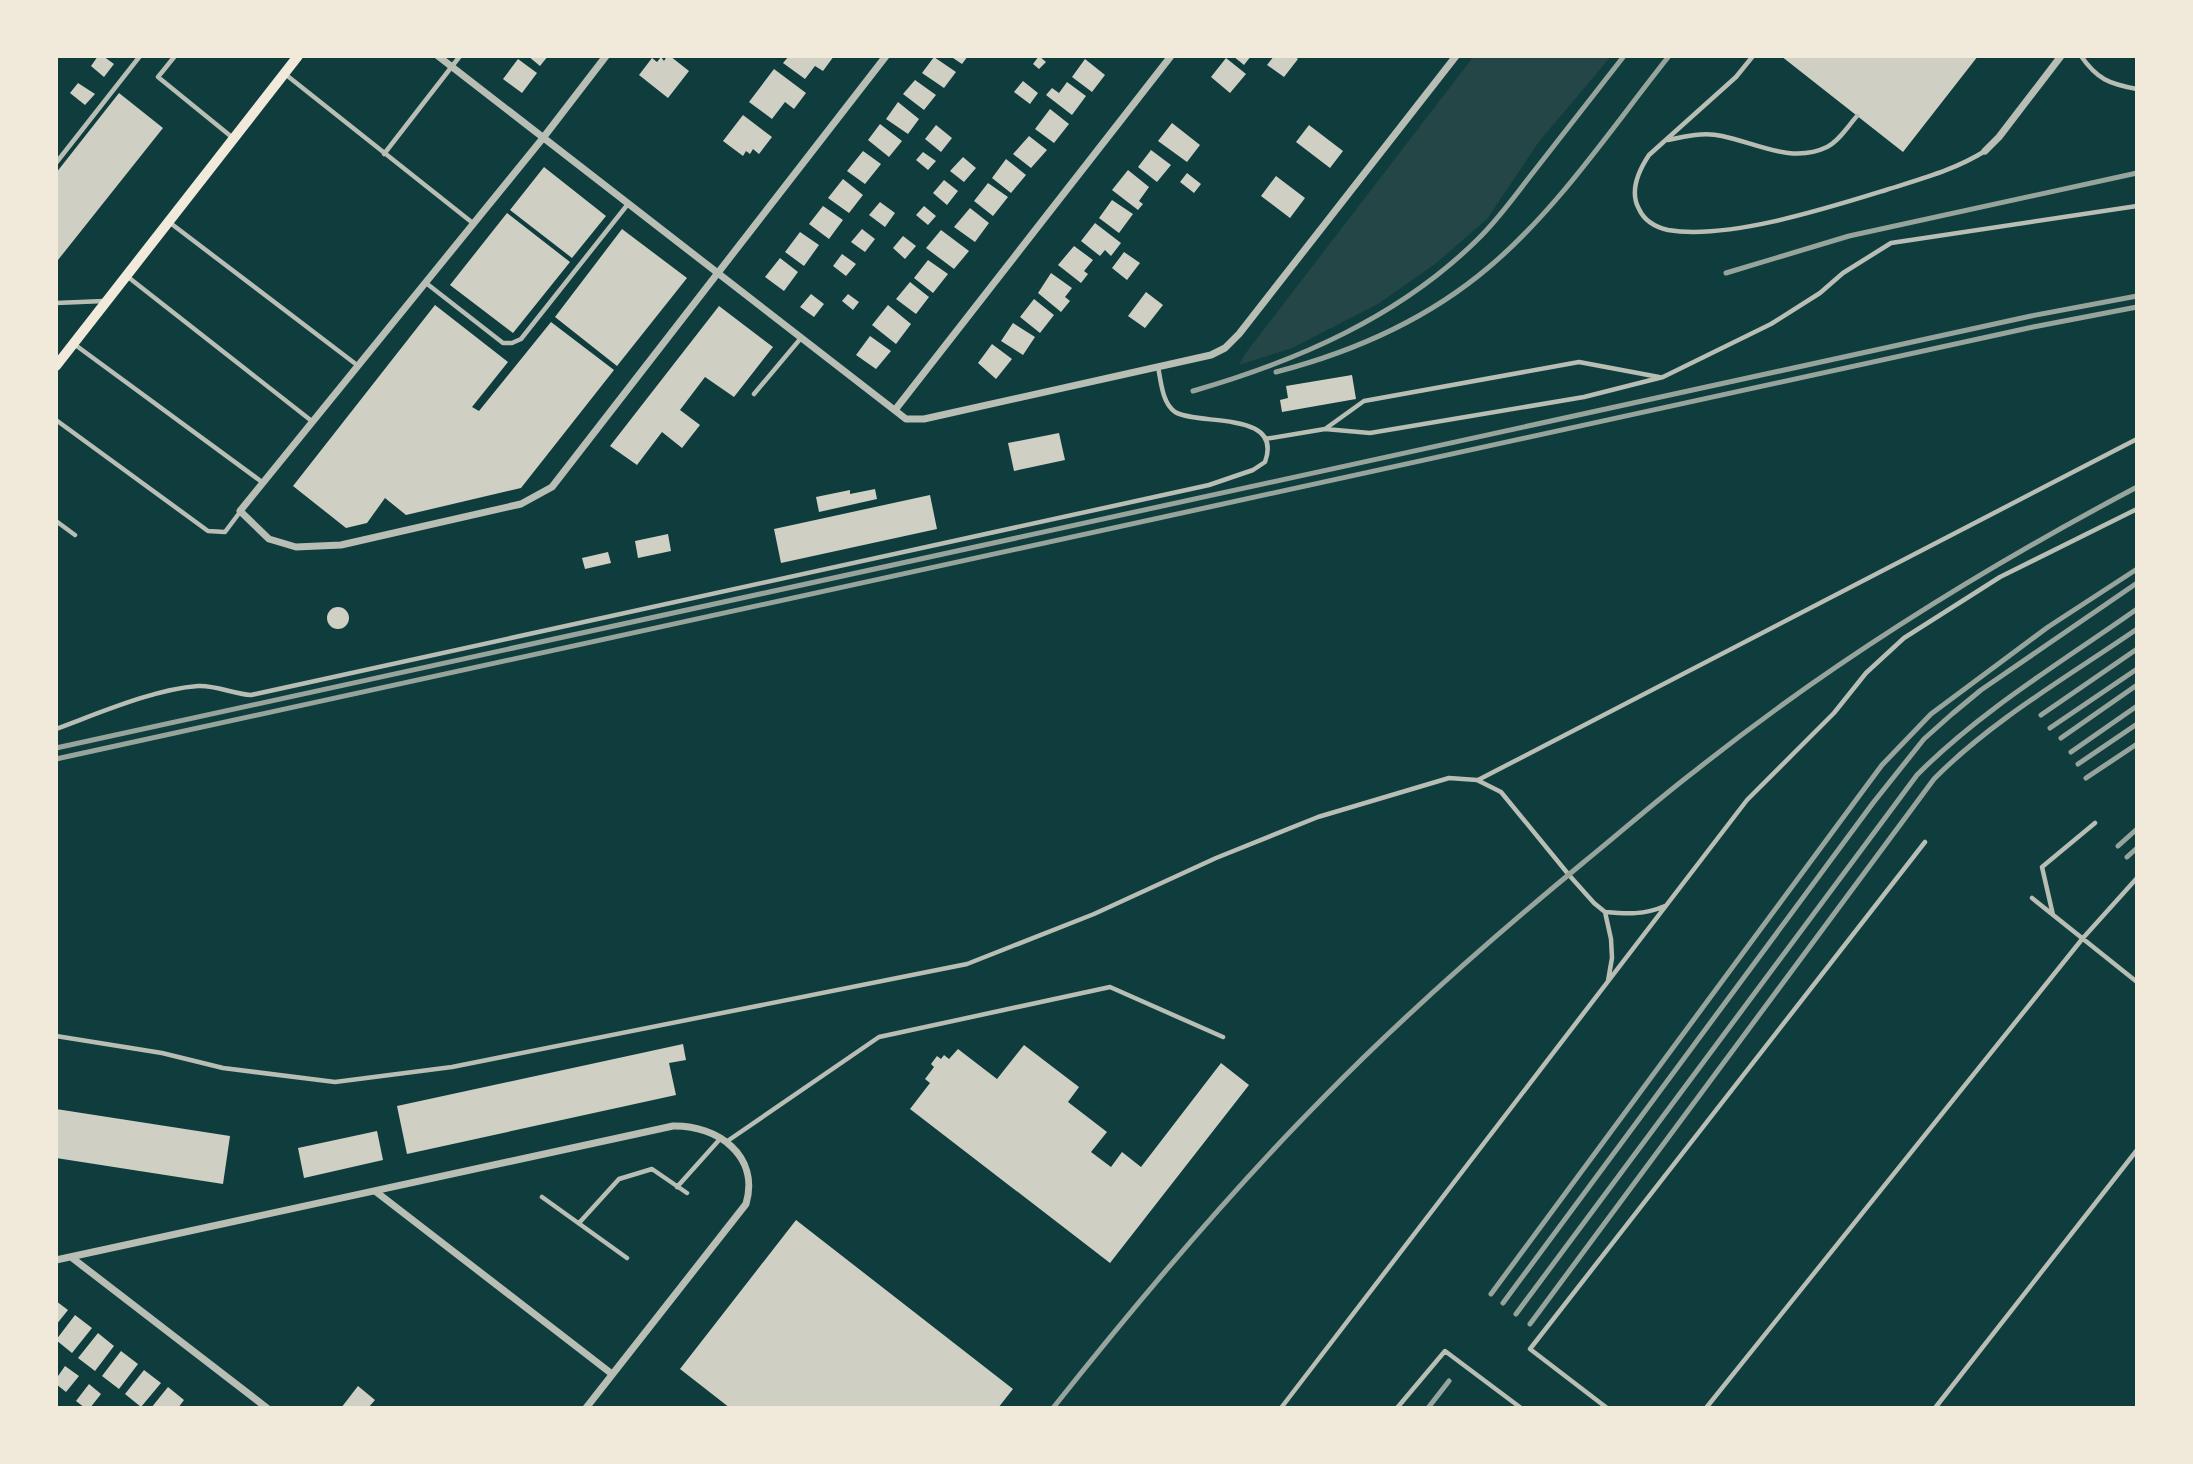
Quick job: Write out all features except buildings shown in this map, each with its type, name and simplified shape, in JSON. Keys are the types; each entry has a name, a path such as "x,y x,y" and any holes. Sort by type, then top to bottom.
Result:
{"main road":[{"path":"56,366 298,56"}],"street":[{"path":"438,56 906,419 924,419 1211,355 1219,351 1239,334 1456,56"},
{"path":"606,56 359,367 240,511 269,539 296,547 341,545 521,504 552,487 886,56"},
{"path":"895,410 1171,56"},
{"path":"1985,151 1999,137 2061,56"},
{"path":"56,1260 673,1126 701,1129 724,1140 741,1157 750,1180 746,1203 586,1408"},
{"path":"375,1191 612,1374"},
{"path":"71,1257 267,1408"}],"lane":[{"path":"56,163 140,56"},
{"path":"175,56 158,77 233,139"},
{"path":"384,154 460,56"},
{"path":"1753,56 1736,77 1643,164 1634,190 1643,216 1654,225 1668,230 1702,231 1732,228 1820,210 1945,170 1985,151"},
{"path":"2081,56 2092,73 2115,85 2137,89"},
{"path":"284,74 474,224"},
{"path":"1665,141 1704,134 1722,136 1779,152 1814,151 1835,141 1857,116"},
{"path":"426,283 503,344 512,344 521,339 628,204"},
{"path":"1265,439 1325,429 1370,433 1584,397 1663,377 1771,324 1891,243 2137,206"},
{"path":"169,222 359,367"},
{"path":"127,277 313,422"},
{"path":"56,303 109,301"},
{"path":"754,394 802,338"},
{"path":"74,343 262,482"},
{"path":"1325,429 1364,401 1578,362 1663,377"},
{"path":"56,729 136,701 181,689 208,686 235,694 251,695 1209,485 1253,470 1265,462 1269,447 1265,439 1247,425 1188,417 1175,412 1166,402 1158,367"},
{"path":"56,420 208,531 225,532 240,511"},
{"path":"1477,780 2137,439"},
{"path":"1281,1408 1747,800 1834,713 1866,673 1904,638 2000,578 2137,509"},
{"path":"56,521 75,535"},
{"path":"56,1036 162,1053 223,1068 335,1082 452,1067 967,964 1094,914 1216,858 1318,817 1450,778 1477,780 1501,792 1569,875 1605,912 1632,915 1650,912 1666,905"},
{"path":"2053,915 2042,867 2095,823"},
{"path":"1607,1408 1530,1349 1926,842"},
{"path":"1706,1408 2083,938 2137,878"},
{"path":"2032,898 2137,982"},
{"path":"1605,912 1612,958 1608,981"},
{"path":"677,1187 724,1140 879,1037 1110,987 1223,1037"},
{"path":"1935,1408 2137,1150"},
{"path":"579,1223 619,1179 652,1169 687,1193"},
{"path":"542,1198 627,1258"},
{"path":"1397,1408 1445,1351 1521,1408"}],"shaded area":[{"path":"1474,56 1611,56 1538,143 1487,219 1435,264 1378,304 1292,348 1239,365 1245,354"}],"railway":[{"path":"1193,391 1270,366 1345,333 1380,314 1447,267 1500,215 1624,56"},
{"path":"1276,372 1305,364 1388,332 1441,303 1489,267 1562,193 1669,56"},
{"path":"1726,273 1849,236 2137,173"},
{"path":"56,748 2031,316 2137,296"},
{"path":"56,759 2033,327 2137,307"},
{"path":"1053,1408 1183,1250 1286,1136 1353,1067 1516,919 1681,782 1799,693 1966,584 2137,487"},
{"path":"1491,1294 1882,765 1931,714 2048,627 2137,569"},
{"path":"1503,1303 1873,803 1924,739 1981,690 2137,583"},
{"path":"1516,1314 1917,775 1995,708 2137,609"},
{"path":"1530,1324 1934,779 2006,718 2137,629"},
{"path":"2041,715 2137,649"},
{"path":"2050,728 2137,669"},
{"path":"2061,738 2137,685"},
{"path":"2071,752 2137,706"},
{"path":"2078,764 2137,724"},
{"path":"2086,778 2137,744"},
{"path":"2118,846 2137,829"},
{"path":"2127,857 2137,848"},
{"path":"1428,1408 1449,1381"}]}
